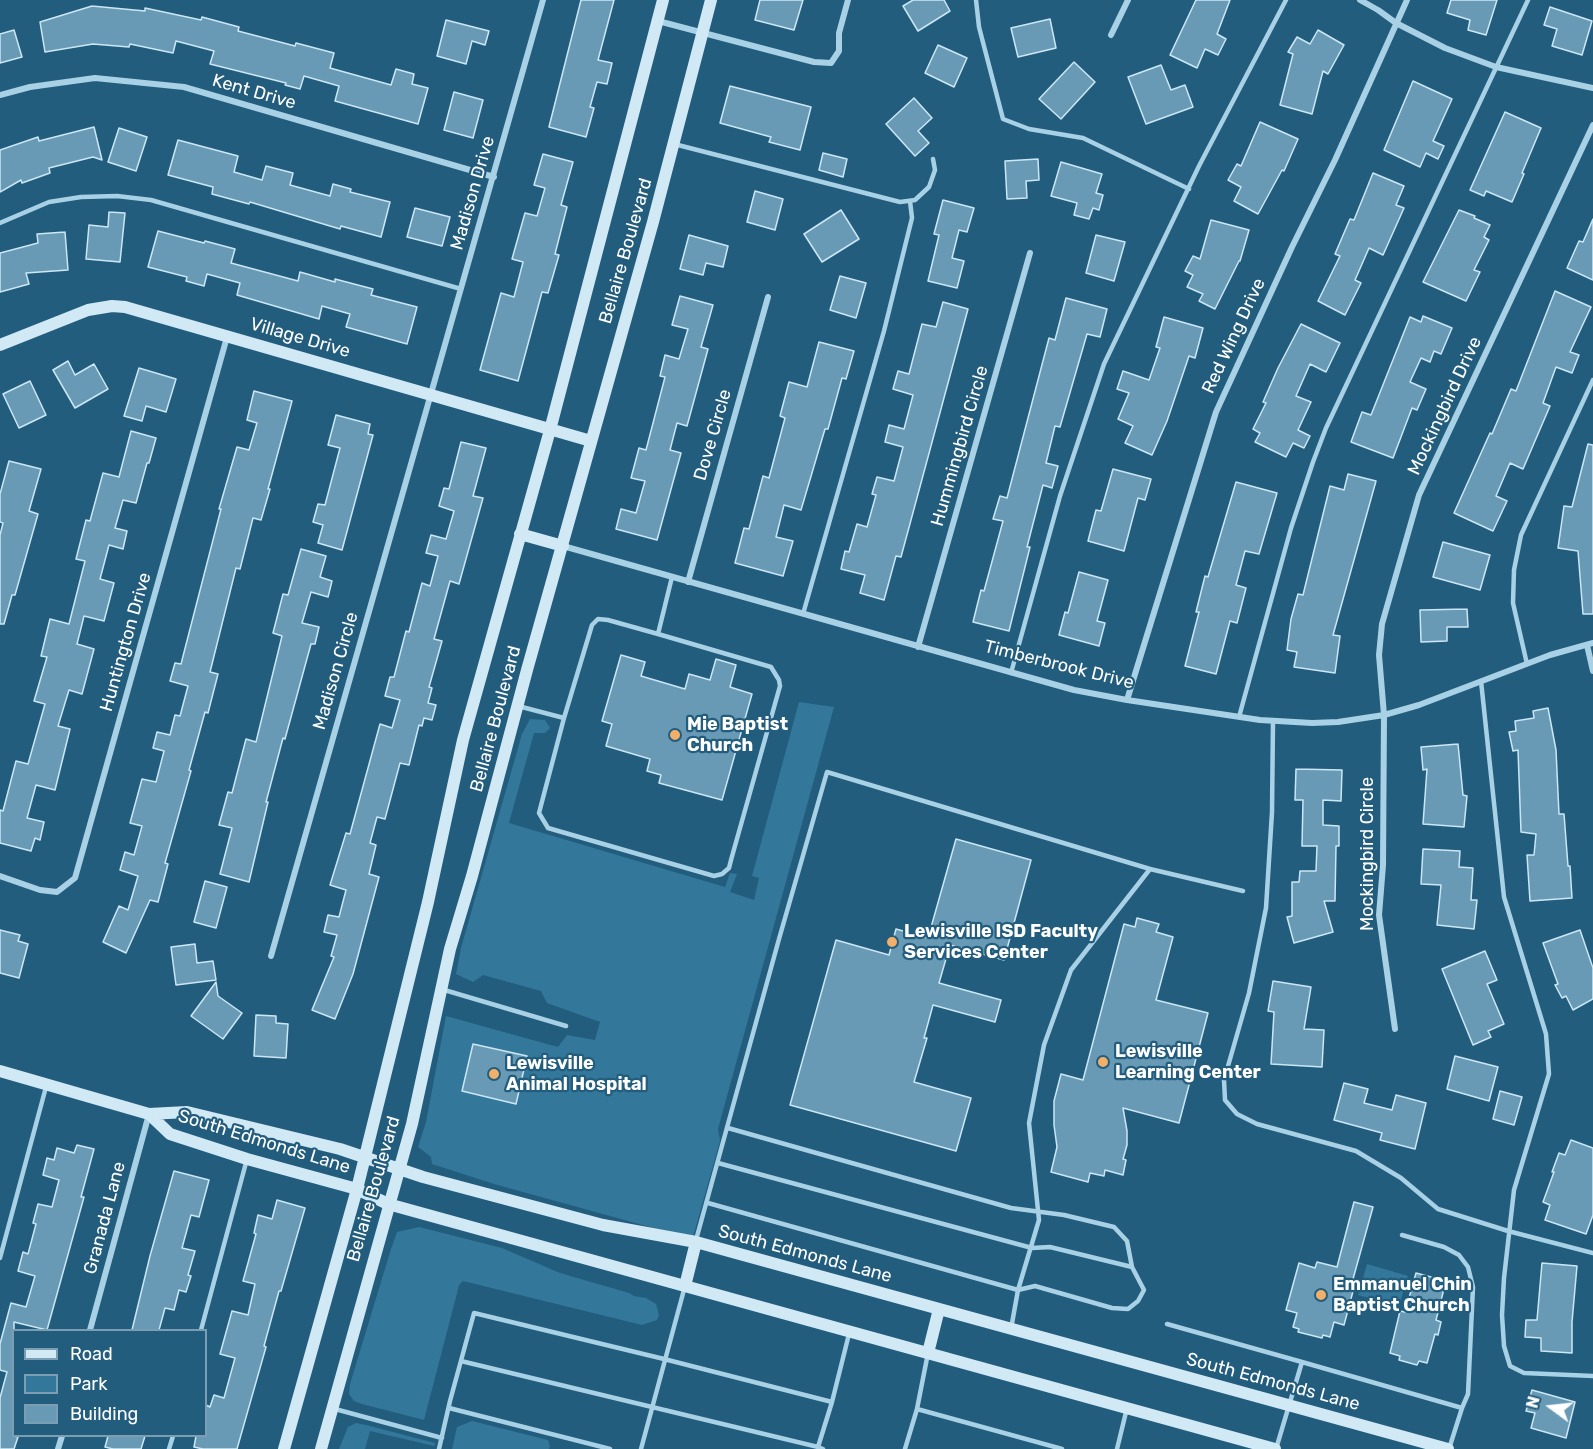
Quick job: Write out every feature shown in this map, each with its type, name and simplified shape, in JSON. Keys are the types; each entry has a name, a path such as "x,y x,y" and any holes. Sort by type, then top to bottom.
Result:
{"main road":[{"name":"Bellaire Boulevard","path":"284,1449 357,1189 428,902 463,740 550,430 663,0"},
{"name":"Bellaire Boulevard","path":"321,1449 412,1124 450,949 674,144 711,0"},
{"name":"Village Drive","path":"0,345 82,312 112,306 146,312 591,441"},
{"name":"Timberbrook Drive","path":"520,534 563,546"},
{"name":"South Edmonds Lane","path":"0,1071 149,1114 188,1112 365,1156 423,1177 603,1225 696,1242 1448,1449"},
{"name":"South Edmonds Lane","path":"149,1114 170,1134 247,1159 357,1189 388,1204 1275,1449"},
{"path":"685,1286 696,1242"},
{"path":"928,1353 939,1309"}],"street":[{"name":"Madison Drive","path":"430,395 543,0"},
{"path":"658,21 814,62 831,63 839,51 839,33 848,0"},
{"path":"1111,35 1128,0"},
{"path":"1360,0 1396,23 1444,48 1496,67 1593,88"},
{"name":"Red Wing Drive","path":"1127,700 1216,412 1335,160 1407,0"},
{"name":"Kent Drive","path":"0,95 30,87 95,78 184,87 494,177"},
{"name":"Mockingbird Drive","path":"1384,715 1379,655 1382,624 1419,495 1593,125"},
{"name":"Hummingbird Circle","path":"918,647 1030,253"},
{"name":"Dove Circle","path":"688,582 768,297"},
{"name":"Huntington Drive","path":"0,876 40,890 57,892 75,878 228,336"},
{"name":"Madison Circle","path":"271,956 430,395"},
{"name":"Timberbrook Drive","path":"563,546 1074,690 1273,721 1338,722 1384,715 1419,705 1527,664 1590,644"},
{"path":"1590,644 1593,671"},
{"name":"Mockingbird Circle","path":"1384,715 1383,865 1379,915 1395,1029"},
{"name":"Granada Lane","path":"90,1329 149,1114"}],"lane":[{"path":"976,0 979,27 1003,119 1029,129 1083,138 1189,189"},
{"path":"1011,673 1060,496 1104,364 1189,189 1286,0"},
{"path":"1239,717 1291,528 1312,462 1528,0"},
{"path":"674,144 900,202 915,200 929,187 935,170 933,159"},
{"path":"0,223 50,202 81,197 117,196 151,200 461,289"},
{"path":"803,614 886,319 912,218 910,201"},
{"path":"1527,664 1513,603 1514,570 1521,535 1593,380"},
{"path":"658,634 672,578"},
{"path":"598,619 771,667 780,686 729,868 722,874 714,876 548,828 539,813 564,718 592,625 598,619"},
{"path":"1481,681 1504,897 1546,1034 1549,1074 1514,1190 1508,1231 1502,1315 1504,1346 1510,1366 1524,1373 1593,1376"},
{"path":"518,706 564,718"},
{"path":"1273,721 1272,812 1266,908 1249,993 1224,1080 1225,1100 1237,1114 1257,1124 1356,1150 1401,1178 1438,1209 1508,1231 1593,1253"},
{"path":"696,1242 778,939 827,772 1150,869 1243,891"},
{"path":"1011,1329 1018,1290 1039,1220 1029,1123 1044,1045 1071,970 1150,869"},
{"path":"441,989 566,1026"},
{"path":"0,1258 46,1084"},
{"path":"708,1203 1018,1290 1035,1286 1112,1308 1128,1309 1138,1301 1144,1290 1132,1267 1127,1241 1114,1227 1064,1215 1011,1208 728,1128"},
{"path":"201,1329 247,1159"},
{"path":"718,1163 1032,1248 1050,1247 1132,1267"},
{"path":"1402,1235 1444,1247 1459,1255 1468,1268 1473,1287 1468,1394 1448,1449"},
{"path":"641,1449 685,1286"},
{"path":"439,1449 474,1313 832,1402"},
{"path":"1167,1324 1462,1408"},
{"path":"461,1361 821,1448 849,1331"},
{"path":"905,1449 928,1353"},
{"path":"1275,1449 1302,1362"},
{"path":"332,1408 442,1438"},
{"path":"449,1408 610,1449"},
{"path":"1117,1449 1127,1408"},
{"path":"916,1409 1062,1449"}],"green space":[{"path":"799,702 834,707 718,1129 720,1141 693,1237 494,1184 432,1164 431,1157 418,1147 426,1122 446,1016 558,1047 567,1035 595,1040 600,1022 547,1003 541,991 483,975 473,982 456,974 461,948 522,734 530,719 545,720 550,728 545,733 534,733 509,823 725,887 730,873 737,874 730,892 754,900 759,878 752,876"},
{"path":"419,1227 502,1248 560,1273 646,1298 656,1304 659,1315 657,1320 642,1325 463,1281 459,1285 424,1420 362,1404 354,1401 349,1394 350,1384 391,1249 397,1232"},
{"path":"1367,1264 1408,1276 1399,1306 1358,1295"},
{"path":"472,1421 548,1440 549,1449 452,1449 457,1427"},
{"path":"356,1423 435,1443 434,1446 370,1431 365,1449 339,1449 348,1427"}],"building":[{"path":"581,0 614,0 598,60 612,63 607,84 597,82 590,107 594,108 586,137 549,127"},
{"path":"760,0 803,0 794,30 755,20"},
{"path":"913,0 944,0 950,11 918,31 903,6"},
{"path":"1196,0 1230,0 1217,34 1226,39 1218,55 1205,49 1197,68 1170,55"},
{"path":"1451,0 1497,0 1486,35 1468,30 1470,20 1447,13"},
{"path":"92,6 145,11 145,8 201,20 202,17 239,27 238,31 295,46 296,43 334,53 330,68 391,85 396,69 414,74 412,84 428,88 418,124 335,101 339,86 304,76 300,89 285,85 286,83 210,64 214,51 176,41 173,53 130,44 129,47 93,44 45,52 40,22"},
{"path":"1550,7 1592,21 1582,55 1552,46 1557,29 1544,25"},
{"path":"1050,19 1056,48 1018,57 1011,28"},
{"path":"446,20 489,31 485,45 472,41 466,64 437,56"},
{"path":"14,30 22,57 0,63 0,34"},
{"path":"1318,30 1344,45 1328,74 1323,71 1312,114 1280,105 1293,54 1288,52 1297,37 1310,44"},
{"path":"938,45 967,58 954,87 925,73"},
{"path":"1074,62 1095,82 1061,119 1039,99"},
{"path":"1161,65 1171,90 1185,85 1193,107 1146,124 1128,77"},
{"path":"1413,81 1452,99 1433,141 1444,146 1438,159 1426,153 1420,167 1384,150"},
{"path":"730,86 811,107 800,150 769,142 771,137 720,123"},
{"path":"454,92 483,100 473,138 444,130"},
{"path":"914,98 932,118 918,131 929,143 915,156 886,124"},
{"path":"1505,112 1541,128 1512,202 1486,191 1484,196 1470,190"},
{"path":"1260,122 1298,139 1284,171 1282,170 1258,214 1234,201 1241,187 1228,180 1237,164 1241,166"},
{"path":"94,127 102,160 93,157 49,168 50,173 22,183 21,180 0,192 0,150 38,137 39,141"},
{"path":"119,128 147,137 136,171 108,162"},
{"path":"178,140 238,156 234,172 262,180 266,166 293,173 290,185 330,196 333,184 351,189 350,192 390,202 381,237 341,226 340,229 250,202 249,204 212,194 213,187 168,175"},
{"path":"823,153 847,159 843,177 819,170"},
{"path":"543,154 573,162 561,205 567,207 555,254 559,255 548,293 542,292 518,381 480,370 501,293 514,297 523,262 512,259 525,213 537,216 545,188 534,185"},
{"path":"1038,159 1039,180 1026,181 1027,198 1007,199 1005,161"},
{"path":"1061,162 1102,174 1096,193 1103,195 1099,210 1093,208 1089,219 1074,215 1077,203 1051,196"},
{"path":"1373,173 1404,186 1396,205 1404,208 1383,255 1369,248 1355,280 1361,283 1345,315 1318,301 1340,256 1335,254 1350,219 1354,220"},
{"path":"755,191 783,199 775,230 747,222"},
{"path":"943,200 974,208 967,232 959,230 952,258 964,261 957,288 928,281 939,235 934,234"},
{"path":"415,208 450,217 442,246 407,237"},
{"path":"841,210 859,239 822,262 804,234"},
{"path":"1459,210 1490,225 1484,237 1489,240 1474,270 1480,272 1466,301 1423,282"},
{"path":"109,212 125,213 120,262 86,259 89,225 108,227"},
{"path":"1593,219 1593,280 1567,268 1579,241 1583,242"},
{"path":"1211,220 1249,230 1240,261 1215,309 1199,301 1203,294 1187,287 1193,275 1185,271 1193,256 1200,259"},
{"path":"158,231 235,249 231,263 298,281 300,272 335,282 335,279 373,289 371,295 417,307 407,344 346,327 350,314 322,306 319,319 237,295 240,283 207,274 204,286 186,281 187,277 148,267"},
{"path":"65,232 68,270 26,273 29,284 0,292 0,253 38,243 37,234"},
{"path":"689,235 728,246 723,267 706,263 703,275 680,269"},
{"path":"1096,235 1125,242 1114,281 1086,273"},
{"path":"840,276 866,283 856,318 830,310"},
{"path":"1555,291 1591,307 1570,352 1579,355 1572,373 1556,367 1543,403 1550,406 1523,469 1510,463 1496,496 1507,501 1493,531 1454,513 1511,389 1516,391"},
{"path":"680,296 713,305 701,347 708,349 687,426 677,423 670,450 681,453 657,540 616,529 621,509 636,513 645,481 631,478 639,448 646,450 665,377 660,376 665,355 679,359 688,329 672,325"},
{"path":"1066,298 1107,309 1100,337 1087,334 1060,427 1055,426 1046,463 1058,466 1052,488 1043,485 1009,631 973,622 1003,521 993,519 1000,496 1007,498 1049,338 1055,340"},
{"path":"943,302 968,309 901,557 896,556 884,600 860,593 865,575 841,569 845,551 849,552 857,524 867,527 876,495 872,494 877,477 894,481 903,447 885,442 889,425 904,429 913,395 893,389 898,371 909,374 922,324 936,327"},
{"path":"1423,316 1452,328 1441,354 1434,351 1430,362 1421,358 1410,382 1426,389 1417,410 1412,408 1393,458 1351,442 1362,412 1371,415 1410,317 1421,322"},
{"path":"1164,317 1203,328 1195,358 1189,356 1167,421 1152,455 1125,443 1133,426 1118,419 1129,393 1117,389 1123,371 1149,380 1160,348 1156,347"},
{"path":"1301,324 1340,343 1326,372 1310,364 1296,396 1311,402 1298,430 1310,436 1304,448 1293,443 1286,457 1255,442 1260,433 1253,429 1266,403 1263,402 1278,368"},
{"path":"819,342 854,351 846,379 842,378 828,429 825,429 801,510 784,505 776,537 793,541 783,576 735,563 744,528 749,529 763,476 769,478 785,418 780,416 789,382 807,387"},
{"path":"68,361 75,375 94,364 108,389 75,408 53,370"},
{"path":"139,368 176,379 166,412 146,406 142,421 124,416"},
{"path":"30,381 46,415 19,428 3,394"},
{"path":"254,391 292,401 261,520 253,518 240,569 236,568 210,672 218,674 189,770 191,771 165,863 168,864 158,902 150,900 126,953 103,942 119,906 128,910 138,876 120,870 125,852 134,855 142,826 130,823 142,779 156,782 164,751 153,748 157,732 170,735 175,715 180,716 188,686 170,681 175,663 181,664 221,509 219,509 237,447 249,450 257,423 247,420"},
{"path":"336,415 370,424 368,434 373,435 342,550 318,543 323,525 313,522 318,504 325,505 340,448 328,445"},
{"path":"131,431 156,438 136,503 123,500 115,528 127,531 123,549 109,545 100,579 114,583 104,621 84,616 77,644 94,649 82,694 69,690 58,726 70,729 55,790 36,785 27,818 44,822 40,840 35,838 31,851 0,843 0,810 3,811 16,761 28,764 45,704 34,701 47,657 41,656 50,619 69,624 85,561 76,559 86,520 90,521 103,473 119,477"},
{"path":"461,442 486,448 473,496 483,498 459,584 450,581 434,639 442,641 429,687 432,688 428,703 436,705 432,720 424,718 422,726 419,725 409,765 400,763 385,819 377,817 370,843 376,845 369,874 379,877 353,974 335,1019 312,1010 334,957 331,956 337,935 324,932 328,915 339,917 346,890 330,885 346,833 350,834 380,724 392,728 400,700 385,696 390,677 394,677 406,631 409,632 422,583 430,586 438,556 426,553 431,535 446,539 454,511 439,506 444,488 449,489"},
{"path":"1588,444 1593,445 1593,614 1583,614 1578,551 1558,548 1564,506 1572,507"},
{"path":"9,461 41,469 29,511 38,514 15,595 12,595 4,624 0,624 0,535 3,523 0,522 0,494"},
{"path":"1113,469 1151,479 1145,500 1138,498 1124,551 1088,541 1096,510 1101,511"},
{"path":"1348,474 1376,481 1333,635 1340,636 1335,673 1294,667 1297,652 1287,650 1291,619 1298,594 1303,595 1330,486 1344,490"},
{"path":"1236,482 1277,493 1259,554 1245,551 1236,585 1246,588 1237,623 1230,621 1216,674 1185,666 1199,612 1196,612 1205,576 1208,577"},
{"path":"1443,542 1490,555 1480,590 1433,577"},
{"path":"301,549 326,556 320,577 332,581 328,597 311,592 302,623 319,627 315,644 311,644 285,739 283,738 266,802 268,802 249,882 220,874 232,828 219,825 228,792 232,793 246,739 256,742 282,636 273,633 283,594 288,595"},
{"path":"1079,572 1108,580 1097,621 1105,623 1099,646 1059,635 1065,612 1068,613"},
{"path":"1467,609 1468,627 1447,627 1447,641 1421,642 1420,610"},
{"name":"Mie Baptist Church","path":"621,655 645,662 641,676 685,689 689,674 710,680 716,659 736,665 730,687 752,694 722,800 659,783 661,775 647,771 650,759 606,746 612,724 602,721"},
{"path":"1548,708 1556,750 1559,814 1564,814 1572,898 1530,901 1527,855 1534,855 1536,834 1521,832 1518,750 1513,751 1509,732 1516,731 1515,721 1534,718 1533,711"},
{"path":"1458,744 1463,795 1467,796 1464,827 1423,824 1427,769 1423,770 1421,747"},
{"path":"1296,769 1342,770 1341,801 1323,800 1323,825 1339,826 1339,846 1336,846 1335,901 1324,901 1333,932 1294,943 1287,917 1292,916 1292,882 1299,882 1300,871 1316,871 1317,846 1302,846 1303,800 1295,800"},
{"path":"956,839 1031,860 1004,960 950,945 939,983 1001,1000 995,1022 933,1005 924,1038 927,1038 914,1082 971,1098 956,1151 790,1105 836,940 889,955 896,929 928,938"},
{"path":"1423,849 1460,851 1459,867 1473,868 1471,900 1477,900 1474,929 1437,925 1441,885 1421,884"},
{"path":"205,881 227,887 216,928 194,922"},
{"path":"1137,918 1159,924 1156,932 1173,937 1156,1000 1208,1013 1179,1123 1123,1108 1127,1145 1123,1159 1126,1160 1123,1175 1105,1170 1104,1176 1090,1173 1088,1182 1051,1172 1057,1147 1054,1101 1061,1074 1083,1080 1124,924 1135,927"},
{"path":"0,930 20,935 18,941 28,944 19,978 0,973"},
{"path":"1580,930 1593,968 1593,999 1573,1010 1566,996 1562,998 1555,985 1558,984 1543,943"},
{"path":"195,944 197,963 213,961 216,980 176,985 171,947"},
{"path":"1485,951 1497,980 1487,984 1504,1024 1488,1031 1491,1037 1473,1045 1442,969"},
{"path":"1273,981 1311,987 1304,1029 1324,1030 1322,1067 1271,1064 1274,1012 1268,1011"},
{"path":"216,982 218,996 242,1013 223,1039 191,1016"},
{"path":"256,1015 276,1016 276,1023 288,1024 286,1058 254,1056"},
{"name":"Lewisville Animal Hospital","path":"473,1044 527,1056 516,1104 462,1091"},
{"path":"1455,1056 1498,1067 1489,1101 1447,1089"},
{"path":"1344,1083 1368,1089 1364,1103 1392,1110 1396,1095 1426,1103 1415,1149 1380,1140 1382,1133 1334,1120"},
{"path":"1500,1091 1522,1097 1514,1125 1493,1119"},
{"path":"1571,1140 1593,1148 1593,1215 1586,1234 1545,1220 1550,1205 1543,1202 1554,1172 1552,1172 1559,1153 1565,1155"},
{"path":"77,1145 94,1149 81,1197 84,1197 47,1329 14,1322 14,1329 12,1329 12,1437 18,1437 14,1449 0,1449 0,1398 7,1372 0,1370 0,1344 11,1303 26,1307 35,1276 18,1271 23,1252 28,1254 36,1224 33,1223 38,1204 52,1207 59,1180 43,1175 47,1158 54,1160 57,1148 74,1153"},
{"path":"174,1171 209,1180 199,1217 191,1215 182,1248 195,1251 186,1292 179,1290 174,1310 165,1308 159,1329 132,1329"},
{"path":"277,1200 305,1208 281,1291 279,1291 264,1346 266,1347 237,1449 194,1447 196,1437 207,1437 207,1406 210,1407 214,1395 224,1398 235,1358 220,1354 232,1311 248,1315 255,1284 243,1281 256,1234 254,1233 258,1215 272,1219"},
{"name":"Emmanuel Chin Baptist Church","path":"1354,1202 1373,1207 1353,1279 1356,1280 1344,1325 1334,1322 1330,1337 1323,1335 1322,1338 1298,1332 1299,1329 1293,1327 1297,1313 1286,1310 1299,1263 1315,1268 1317,1262 1337,1267"},
{"path":"1542,1263 1577,1266 1572,1353 1541,1351 1541,1338 1525,1337 1526,1320 1537,1320"},
{"path":"1416,1273 1446,1281 1436,1320 1441,1322 1438,1335 1435,1334 1427,1363 1419,1361 1417,1365 1399,1360 1400,1356 1390,1353 1400,1311 1405,1312"},
{"path":"1532,1390 1575,1402 1566,1438 1531,1428 1535,1413 1526,1411"},
{"path":"108,1437 145,1437 141,1449 105,1447"}],"place":[{"name":"Mie Baptist Church","path":"675,735"},
{"name":"Lewisville ISD Faculty Services Center","path":"892,942"},
{"name":"Lewisville Learning Center","path":"1103,1062"},
{"name":"Lewisville Animal Hospital","path":"494,1074"},
{"name":"Emmanuel Chin Baptist Church","path":"1321,1295"}]}
